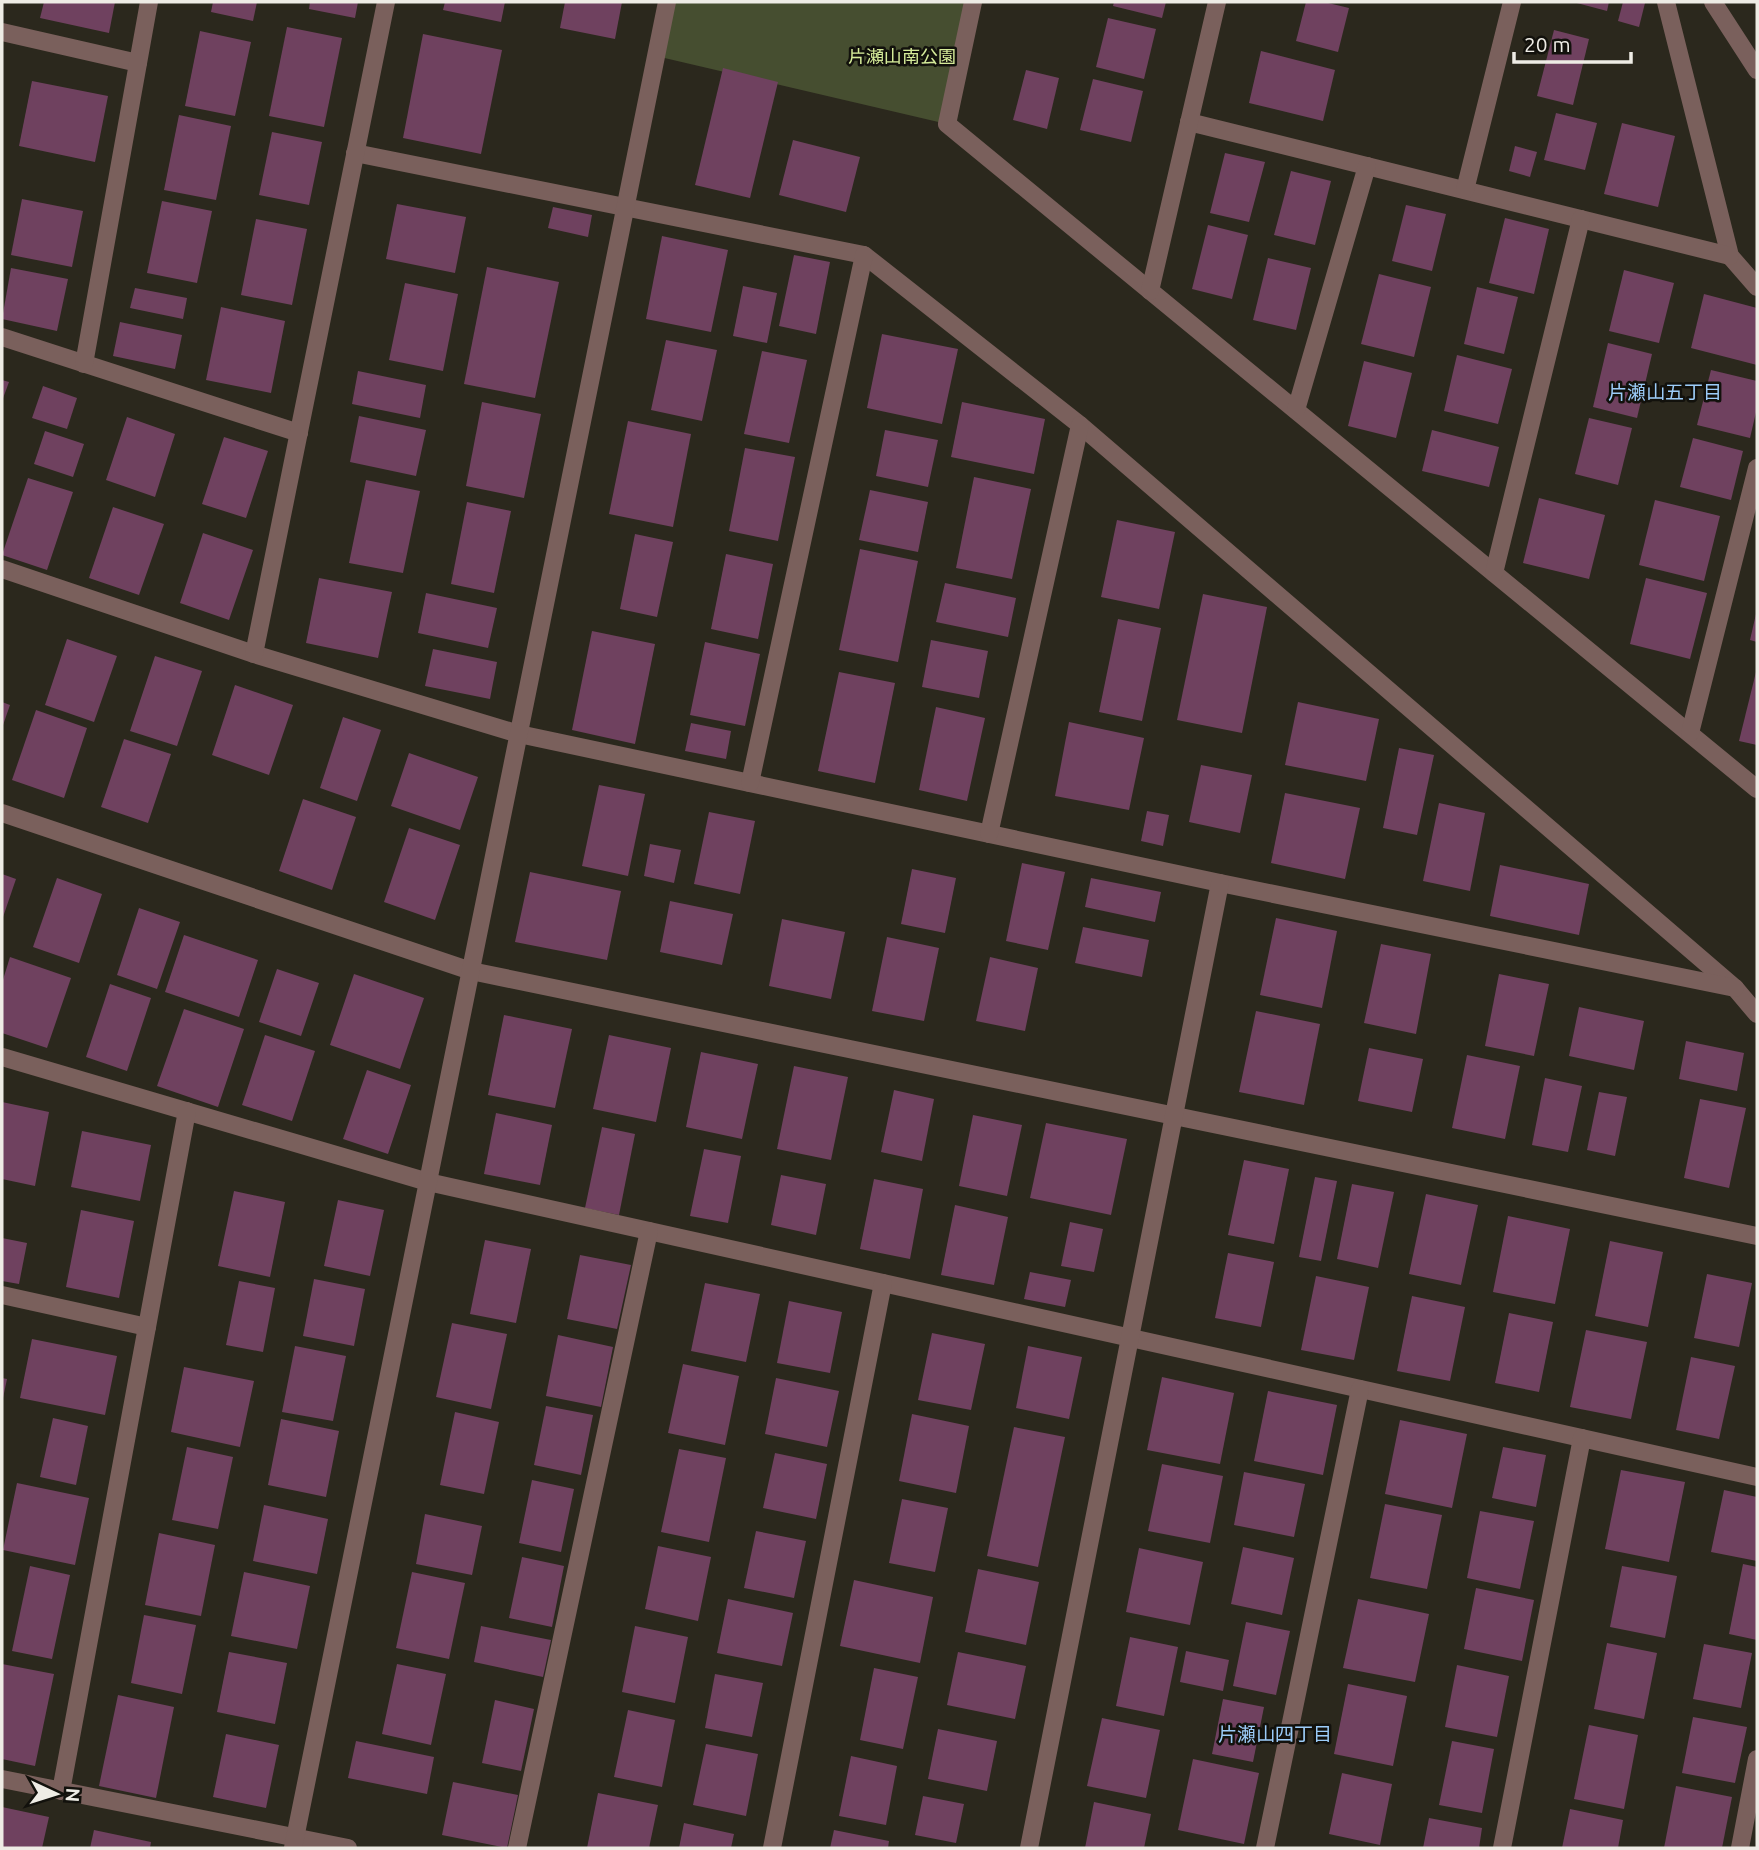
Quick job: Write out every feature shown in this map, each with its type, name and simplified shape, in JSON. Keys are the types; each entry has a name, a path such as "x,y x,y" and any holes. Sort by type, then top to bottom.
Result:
{"street":[{"path":"84,364 149,2"},
{"path":"254,654 386,2"},
{"path":"294,1843 667,2"},
{"path":"973,2 947,124 1757,789"},
{"path":"1150,291 1217,2"},
{"path":"1465,190 1512,2"},
{"path":"1666,2 1730,256 1757,287"},
{"path":"1713,2 1757,69"},
{"path":"2,32 138,63"},
{"path":"1189,122 1730,256"},
{"path":"355,153 864,255 1080,425 1735,988 1757,1014"},
{"path":"1296,410 1367,166"},
{"path":"1494,573 1581,219"},
{"path":"750,783 864,255"},
{"path":"2,337 299,433"},
{"path":"989,834 1080,425"},
{"path":"1690,733 1757,468"},
{"path":"2,569 254,654 519,734 1220,883 1735,988"},
{"path":"2,813 471,971 1757,1236"},
{"path":"1029,1848 1220,883"},
{"path":"2,1056 428,1182 1757,1477"},
{"path":"61,1791 187,1111"},
{"path":"517,1848 649,1231"},
{"path":"772,1848 883,1283"},
{"path":"2,1295 147,1327"},
{"path":"1265,1848 1360,1389"},
{"path":"1502,1848 1581,1438"},
{"path":"1740,1848 1757,1759"},
{"path":"2,1779 294,1843 348,1848"}],"green space":[{"name":"片瀬山南公園","path":"667,2 973,2 947,124 656,56"}],"building":[{"path":"44,2 115,2 109,33 40,18"},
{"path":"213,2 257,2 253,21 211,12"},
{"path":"310,2 358,2 355,18 309,9"},
{"path":"445,2 505,2 501,22 443,10"},
{"path":"565,2 622,2 615,39 560,28"},
{"path":"1114,2 1166,2 1162,18 1113,6"},
{"path":"1306,2 1324,2 1349,8 1338,52 1296,41"},
{"path":"1573,2 1609,2 1607,11"},
{"path":"1623,2 1645,3 1639,27 1618,21"},
{"path":"1108,18 1156,29 1144,79 1096,67"},
{"path":"287,27 342,38 324,127 269,116"},
{"path":"1554,30 1589,39 1573,105 1537,96"},
{"path":"200,31 251,42 235,116 185,106"},
{"path":"423,34 502,50 481,154 403,138"},
{"path":"1261,51 1335,70 1323,121 1249,103"},
{"path":"723,68 778,82 750,198 695,185"},
{"path":"1026,70 1059,78 1047,129 1013,120"},
{"path":"1093,79 1143,91 1131,142 1080,130"},
{"path":"32,81 108,96 95,162 19,146"},
{"path":"1556,113 1597,123 1585,170 1544,160"},
{"path":"179,115 231,126 216,200 164,190"},
{"path":"1622,123 1675,136 1658,207 1604,194"},
{"path":"272,132 322,142 309,205 259,195"},
{"path":"793,140 860,157 846,212 779,195"},
{"path":"1515,146 1537,152 1530,177 1509,171"},
{"path":"1225,153 1265,162 1249,222 1210,213"},
{"path":"1291,171 1331,181 1315,245 1274,235"},
{"path":"22,199 83,211 72,267 11,255"},
{"path":"162,201 212,211 197,283 147,273"},
{"path":"397,204 466,217 455,273 386,259"},
{"path":"1406,205 1446,214 1432,271 1392,261"},
{"path":"553,207 592,215 588,237 548,228"},
{"path":"1505,218 1549,229 1534,294 1489,283"},
{"path":"256,219 307,229 292,305 241,295"},
{"path":"1208,225 1248,235 1232,299 1192,289"},
{"path":"662,236 728,250 711,332 646,319"},
{"path":"794,255 830,262 816,334 779,326"},
{"path":"1268,258 1311,268 1296,330 1253,320"},
{"path":"487,267 559,282 535,398 464,384"},
{"path":"11,268 68,279 57,331 2,319"},
{"path":"1624,270 1674,283 1659,343 1609,331"},
{"path":"1379,274 1431,287 1414,357 1361,344"},
{"path":"405,283 458,294 443,371 389,360"},
{"path":"743,286 777,293 767,343 733,336"},
{"path":"1477,287 1518,297 1504,354 1464,344"},
{"path":"135,288 187,298 183,319 130,308"},
{"path":"1704,294 1757,308 1757,365 1691,348"},
{"path":"221,307 285,321 271,393 206,380"},
{"path":"120,322 182,335 175,369 113,356"},
{"path":"882,334 958,349 942,424 867,408"},
{"path":"666,340 717,350 702,421 651,410"},
{"path":"1608,343 1652,354 1637,418 1593,407"},
{"path":"762,351 807,360 789,443 744,434"},
{"path":"1457,355 1512,369 1498,424 1444,411"},
{"path":"1364,361 1412,373 1396,438 1348,426"},
{"path":"1711,370 1757,381 1757,408 1750,438 1697,425"},
{"path":"358,371 426,385 420,418 352,404"},
{"path":"2,380 9,382 2,401"},
{"path":"43,386 77,398 67,429 32,418"},
{"path":"482,402 541,414 524,498 466,486"},
{"path":"962,402 1045,419 1034,474 951,457"},
{"path":"359,416 426,430 416,476 350,462"},
{"path":"127,417 175,434 155,497 106,480"},
{"path":"1589,418 1632,428 1618,485 1575,474"},
{"path":"628,421 691,434 673,527 609,514"},
{"path":"885,430 938,440 928,487 876,476"},
{"path":"1432,430 1499,447 1489,487 1422,471"},
{"path":"45,431 84,444 73,477 34,464"},
{"path":"224,437 268,451 246,518 202,504"},
{"path":"1693,438 1743,451 1731,500 1680,487"},
{"path":"745,448 795,457 778,541 729,531"},
{"path":"974,477 1031,489 1012,579 956,568"},
{"path":"28,478 73,492 47,570 2,555"},
{"path":"366,480 420,491 403,573 349,563"},
{"path":"870,490 928,502 918,552 859,540"},
{"path":"1539,498 1605,515 1589,579 1523,563"},
{"path":"1655,500 1720,516 1704,581 1639,565"},
{"path":"467,502 511,511 494,593 451,584"},
{"path":"113,507 164,524 139,595 89,578"},
{"path":"1117,520 1175,532 1159,609 1101,597"},
{"path":"203,533 253,550 229,620 180,603"},
{"path":"635,534 673,542 657,617 620,609"},
{"path":"860,549 918,561 898,662 839,650"},
{"path":"726,554 773,564 758,639 711,629"},
{"path":"319,578 392,592 378,658 306,643"},
{"path":"1646,578 1707,593 1690,659 1630,644"},
{"path":"945,583 1016,598 1008,637 936,622"},
{"path":"426,593 497,608 488,648 418,633"},
{"path":"1203,594 1267,607 1242,733 1177,720"},
{"path":"1757,614 1757,642 1750,640"},
{"path":"1118,619 1161,628 1142,721 1099,712"},
{"path":"592,631 655,644 635,744 572,730"},
{"path":"67,639 117,656 94,722 45,705"},
{"path":"931,640 988,651 979,698 922,687"},
{"path":"705,642 760,654 745,726 690,715"},
{"path":"433,649 497,662 490,699 425,686"},
{"path":"155,656 202,671 177,746 130,731"},
{"path":"839,672 895,683 875,783 818,771"},
{"path":"1757,672 1757,745 1739,741"},
{"path":"235,685 293,705 269,775 212,755"},
{"path":"2,702 10,705 2,728"},
{"path":"1298,702 1379,719 1366,781 1285,765"},
{"path":"936,707 985,718 967,801 919,790"},
{"path":"36,710 87,728 64,798 12,780"},
{"path":"343,717 381,730 357,801 320,788"},
{"path":"1069,722 1144,738 1129,810 1055,796"},
{"path":"691,723 731,731 726,759 685,751"},
{"path":"124,739 171,754 148,823 101,807"},
{"path":"1399,748 1434,755 1417,835 1383,828"},
{"path":"409,753 478,777 460,830 391,806"},
{"path":"1201,765 1252,775 1240,833 1189,822"},
{"path":"599,785 645,794 628,876 582,866"},
{"path":"1285,793 1360,808 1345,879 1271,863"},
{"path":"303,799 356,817 332,890 279,871"},
{"path":"1439,803 1485,813 1470,891 1423,881"},
{"path":"1147,811 1169,815 1163,846 1141,841"},
{"path":"709,812 755,821 740,894 694,884"},
{"path":"409,828 460,845 435,920 384,902"},
{"path":"650,844 681,850 674,883 644,876"},
{"path":"1022,863 1065,872 1048,950 1006,941"},
{"path":"1500,865 1589,884 1579,935 1490,916"},
{"path":"912,869 956,878 945,933 901,924"},
{"path":"530,872 621,891 607,960 515,942"},
{"path":"2,874 16,879 2,920"},
{"path":"57,878 102,894 79,963 33,947"},
{"path":"1091,878 1161,892 1155,922 1085,907"},
{"path":"670,901 733,914 722,965 660,952"},
{"path":"139,908 180,922 157,989 117,975"},
{"path":"1276,918 1337,931 1322,1008 1260,995"},
{"path":"782,919 845,932 831,999 769,986"},
{"path":"1083,927 1149,940 1142,977 1075,963"},
{"path":"184,935 258,960 239,1017 165,992"},
{"path":"887,937 939,948 924,1021 872,1011"},
{"path":"1381,944 1431,954 1416,1034 1364,1023"},
{"path":"10,957 71,978 47,1048 2,1033 2,983"},
{"path":"990,957 1038,968 1025,1031 976,1021"},
{"path":"277,969 319,983 301,1036 259,1022"},
{"path":"354,974 424,998 400,1069 330,1045"},
{"path":"1499,974 1549,984 1534,1056 1485,1046"},
{"path":"110,984 151,998 127,1071 86,1057"},
{"path":"1579,1007 1644,1021 1634,1070 1569,1056"},
{"path":"184,1009 244,1029 218,1107 157,1086"},
{"path":"1256,1011 1320,1024 1304,1105 1239,1092"},
{"path":"504,1015 572,1029 555,1108 488,1095"},
{"path":"265,1035 315,1051 292,1121 242,1105"},
{"path":"609,1035 671,1048 656,1122 593,1109"},
{"path":"1686,1041 1744,1053 1737,1091 1679,1079"},
{"path":"1369,1048 1423,1059 1412,1112 1358,1101"},
{"path":"701,1052 758,1064 742,1139 686,1127"},
{"path":"1467,1055 1520,1066 1505,1139 1452,1128"},
{"path":"794,1066 848,1077 831,1160 777,1149"},
{"path":"367,1070 411,1085 388,1154 343,1139"},
{"path":"1545,1078 1582,1086 1568,1152 1532,1145"},
{"path":"894,1090 934,1099 922,1161 881,1152"},
{"path":"1599,1092 1627,1097 1615,1156 1587,1150"},
{"path":"1700,1099 1746,1108 1729,1188 1684,1178"},
{"path":"2,1102 49,1112 35,1186 2,1179"},
{"path":"496,1113 552,1125 540,1185 484,1174"},
{"path":"973,1115 1022,1125 1007,1196 959,1186"},
{"path":"1046,1123 1127,1139 1111,1215 1030,1198"},
{"path":"602,1127 635,1134 619,1215 585,1208"},
{"path":"82,1131 151,1145 140,1201 71,1187"},
{"path":"704,1149 741,1156 728,1223 690,1216"},
{"path":"1244,1160 1289,1169 1274,1244 1228,1235"},
{"path":"781,1175 826,1184 816,1235 771,1225"},
{"path":"1315,1177 1337,1181 1321,1261 1299,1257"},
{"path":"874,1179 923,1189 910,1259 860,1249"},
{"path":"1352,1184 1394,1192 1378,1268 1337,1259"},
{"path":"234,1191 285,1202 270,1277 218,1266"},
{"path":"1426,1194 1478,1205 1461,1285 1409,1274"},
{"path":"338,1200 384,1210 370,1276 324,1266"},
{"path":"955,1205 1008,1217 994,1285 941,1275"},
{"path":"81,1210 134,1221 119,1298 66,1287"},
{"path":"1508,1216 1570,1229 1555,1304 1493,1292"},
{"path":"1070,1222 1103,1229 1094,1272 1061,1266"},
{"path":"2,1238 27,1243 19,1284 2,1281"},
{"path":"485,1240 531,1249 516,1323 470,1314"},
{"path":"1610,1241 1663,1252 1648,1327 1595,1316"},
{"path":"1228,1253 1274,1262 1261,1327 1215,1318"},
{"path":"580,1255 631,1265 617,1329 567,1319"},
{"path":"1030,1272 1071,1280 1065,1307 1024,1299"},
{"path":"1707,1274 1752,1283 1739,1347 1694,1338"},
{"path":"1316,1276 1369,1287 1354,1360 1301,1350"},
{"path":"314,1279 365,1289 354,1346 303,1336"},
{"path":"239,1281 275,1288 263,1352 226,1345"},
{"path":"705,1283 760,1294 746,1362 691,1351"},
{"path":"1412,1296 1465,1307 1450,1381 1397,1371"},
{"path":"789,1301 842,1312 830,1373 777,1363"},
{"path":"1509,1313 1553,1322 1539,1392 1495,1383"},
{"path":"452,1323 507,1334 491,1409 436,1397"},
{"path":"1586,1330 1647,1342 1631,1419 1570,1407"},
{"path":"932,1333 985,1344 971,1410 918,1400"},
{"path":"558,1335 613,1347 601,1407 546,1396"},
{"path":"32,1339 117,1356 105,1415 20,1398"},
{"path":"295,1346 346,1356 333,1421 282,1412"},
{"path":"1028,1346 1082,1357 1069,1419 1016,1408"},
{"path":"1691,1357 1735,1366 1719,1439 1676,1430"},
{"path":"683,1364 739,1376 725,1445 668,1433"},
{"path":"184,1367 254,1381 240,1447 171,1432"},
{"path":"1162,1377 1234,1393 1220,1464 1147,1450"},
{"path":"2,1378 7,1379 3,1398 2,1397"},
{"path":"776,1378 839,1391 827,1447 765,1434"},
{"path":"1268,1391 1337,1405 1323,1475 1254,1461"},
{"path":"546,1406 593,1415 581,1475 534,1465"},
{"path":"455,1412 499,1422 484,1494 440,1485"},
{"path":"912,1414 969,1426 956,1493 899,1481"},
{"path":"53,1418 88,1426 76,1485 40,1477"},
{"path":"281,1419 339,1431 326,1497 268,1485"},
{"path":"1400,1420 1467,1434 1452,1508 1385,1494"},
{"path":"1014,1427 1065,1437 1038,1567 987,1556"},
{"path":"187,1447 233,1457 218,1529 172,1520"},
{"path":"1503,1447 1546,1455 1536,1507 1492,1498"},
{"path":"679,1449 726,1458 709,1542 661,1532"},
{"path":"775,1453 827,1464 816,1519 763,1508"},
{"path":"1162,1464 1223,1476 1210,1543 1148,1531"},
{"path":"1621,1470 1685,1482 1669,1562 1605,1549"},
{"path":"1244,1472 1305,1484 1294,1537 1234,1525"},
{"path":"532,1480 574,1489 561,1552 519,1543"},
{"path":"17,1483 89,1498 75,1565 3,1550"},
{"path":"1724,1490 1757,1497 1757,1561 1711,1552"},
{"path":"902,1499 948,1508 935,1572 889,1563"},
{"path":"1385,1504 1442,1515 1427,1589 1370,1578"},
{"path":"264,1505 328,1519 317,1574 253,1561"},
{"path":"1480,1511 1534,1521 1520,1589 1467,1578"},
{"path":"425,1514 482,1526 472,1575 416,1564"},
{"path":"756,1531 806,1541 794,1598 744,1588"},
{"path":"159,1533 215,1545 201,1616 145,1605"},
{"path":"658,1546 711,1557 698,1621 645,1609"},
{"path":"1243,1547 1294,1558 1282,1615 1231,1604"},
{"path":"1139,1548 1203,1562 1190,1625 1126,1612"},
{"path":"522,1557 564,1566 552,1627 509,1618"},
{"path":"1743,1564 1757,1567 1757,1640 1729,1634"},
{"path":"30,1566 70,1575 52,1659 12,1651"},
{"path":"1622,1566 1677,1576 1665,1638 1610,1627"},
{"path":"978,1569 1039,1582 1026,1645 965,1632"},
{"path":"244,1572 310,1586 297,1649 231,1636"},
{"path":"412,1572 465,1583 449,1659 396,1648"},
{"path":"854,1580 933,1597 920,1663 840,1646"},
{"path":"1476,1588 1534,1600 1522,1661 1464,1649"},
{"path":"728,1599 793,1613 782,1666 717,1653"},
{"path":"1358,1599 1429,1614 1415,1682 1343,1668"},
{"path":"144,1615 196,1625 182,1694 131,1683"},
{"path":"1246,1622 1290,1631 1276,1695 1233,1686"},
{"path":"481,1626 551,1640 543,1677 474,1662"},
{"path":"635,1626 688,1637 675,1703 622,1692"},
{"path":"1130,1637 1178,1647 1164,1716 1116,1706"},
{"path":"1607,1643 1657,1653 1644,1719 1594,1709"},
{"path":"1704,1644 1752,1653 1741,1708 1693,1699"},
{"path":"1186,1651 1229,1660 1223,1691 1180,1682"},
{"path":"229,1652 287,1663 275,1724 217,1712"},
{"path":"958,1652 1026,1666 1015,1719 947,1705"},
{"path":"2,1664 54,1674 35,1766 2,1759"},
{"path":"397,1664 446,1674 431,1745 382,1734"},
{"path":"1457,1665 1509,1676 1497,1737 1445,1727"},
{"path":"874,1668 918,1677 903,1749 860,1740"},
{"path":"715,1674 763,1683 752,1737 705,1728"},
{"path":"1348,1684 1407,1696 1393,1766 1334,1754"},
{"path":"118,1695 174,1707 156,1798 99,1786"},
{"path":"1223,1699 1264,1707 1253,1762 1212,1754"},
{"path":"495,1700 534,1709 521,1771 482,1763"},
{"path":"628,1710 675,1720 662,1787 614,1777"},
{"path":"1693,1717 1747,1727 1735,1783 1682,1773"},
{"path":"1102,1718 1160,1730 1146,1798 1087,1786"},
{"path":"1589,1725 1638,1735 1624,1809 1574,1799"},
{"path":"938,1729 997,1741 987,1791 928,1779"},
{"path":"226,1734 279,1745 266,1808 213,1797"},
{"path":"356,1741 434,1757 427,1794 348,1778"},
{"path":"1452,1741 1494,1749 1482,1813 1439,1805"},
{"path":"706,1744 758,1754 746,1816 693,1805"},
{"path":"851,1756 897,1766 886,1825 839,1816"},
{"path":"1193,1759 1259,1773 1244,1844 1178,1830"},
{"path":"1342,1773 1392,1784 1380,1845 1329,1834"},
{"path":"453,1782 518,1795 507,1848 442,1835"},
{"path":"1676,1786 1732,1797 1722,1848 1664,1848"},
{"path":"598,1793 658,1805 649,1848 587,1848"},
{"path":"923,1796 964,1804 956,1843 915,1835"},
{"path":"1094,1802 1151,1814 1144,1848 1085,1848"},
{"path":"2,1807 49,1817 42,1848 2,1848"},
{"path":"1570,1809 1623,1820 1618,1848 1562,1848"},
{"path":"1429,1818 1482,1828 1479,1848 1423,1848"},
{"path":"684,1823 734,1834 731,1848 679,1848"},
{"path":"94,1830 151,1842 150,1848 90,1848"},
{"path":"834,1830 889,1841 888,1848 830,1848"}],"district":[{"name":"片瀬山五丁目","path":"1665,392"},
{"name":"片瀬山四丁目","path":"1275,1734"}]}
